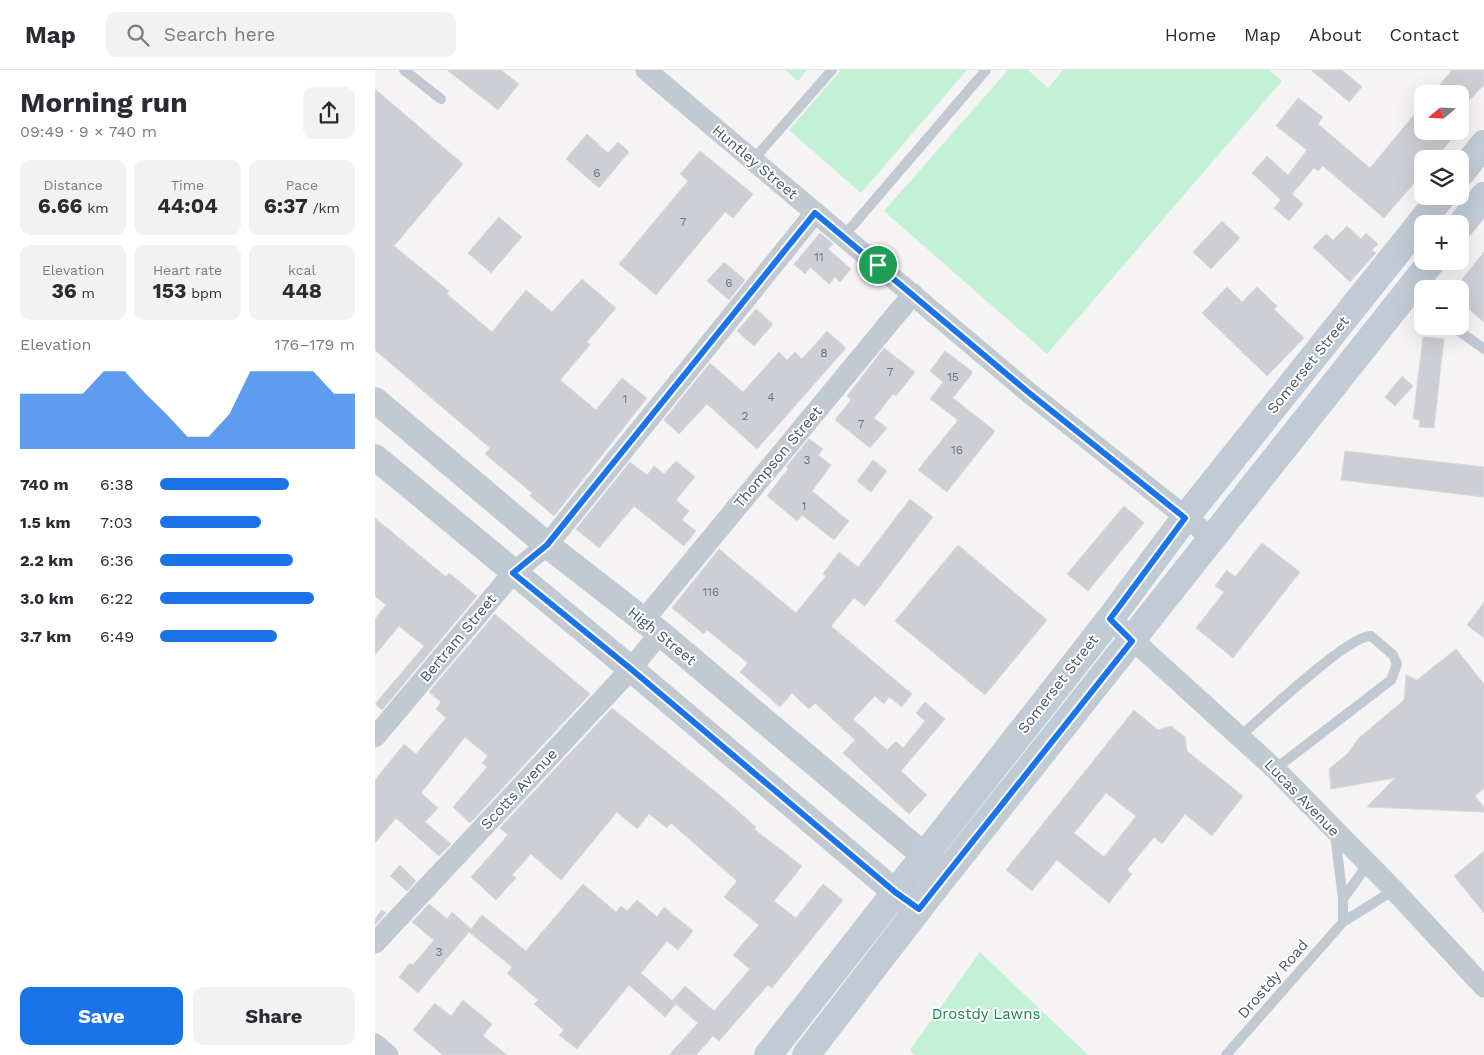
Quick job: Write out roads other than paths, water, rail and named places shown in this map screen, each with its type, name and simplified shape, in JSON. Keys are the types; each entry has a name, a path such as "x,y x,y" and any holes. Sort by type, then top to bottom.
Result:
{"main road":[{"path":"1469,163 1484,144"},
{"path":"1469,179 1484,191"},
{"path":"1469,215 1484,196"},
{"name":"Somerset Street","path":"768,1055 1110,619 1185,518 1435,205"},
{"name":"Somerset Street","path":"806,1055 946,874 1362,350 1414,299"},
{"path":"1340,325 1362,350"}],"street":[{"name":"Huntley Street","path":"646,70 1028,392 1212,538"},
{"name":"Bertram Street","path":"375,737 513,573 547,545 815,213"},
{"name":"Thompson Street","path":"652,627 913,294"},
{"name":"High Street","path":"375,400 547,545 652,627 946,874"},
{"path":"375,457 631,669 895,892 919,909"},
{"name":"Lucas Avenue","path":"1110,619 1275,769 1394,890 1484,987"},
{"name":"Scotts Avenue","path":"375,943 631,669 652,627"},
{"path":"375,1044 389,1055"}],"lane":[{"path":"404,70 441,99"},
{"path":"753,160 832,70"},
{"path":"843,237 986,70"},
{"path":"1465,335 1484,349"},
{"path":"1239,737 1336,654 1358,638 1371,636 1393,654 1397,664 1391,680 1275,769"},
{"path":"1335,832 1343,898 1343,922"},
{"path":"1343,898 1368,864"},
{"name":"Drostdy Road","path":"1226,1055 1343,922 1394,890"}],"park label":[{"name":"Drostdy Lawns","path":"986,1014"}]}
